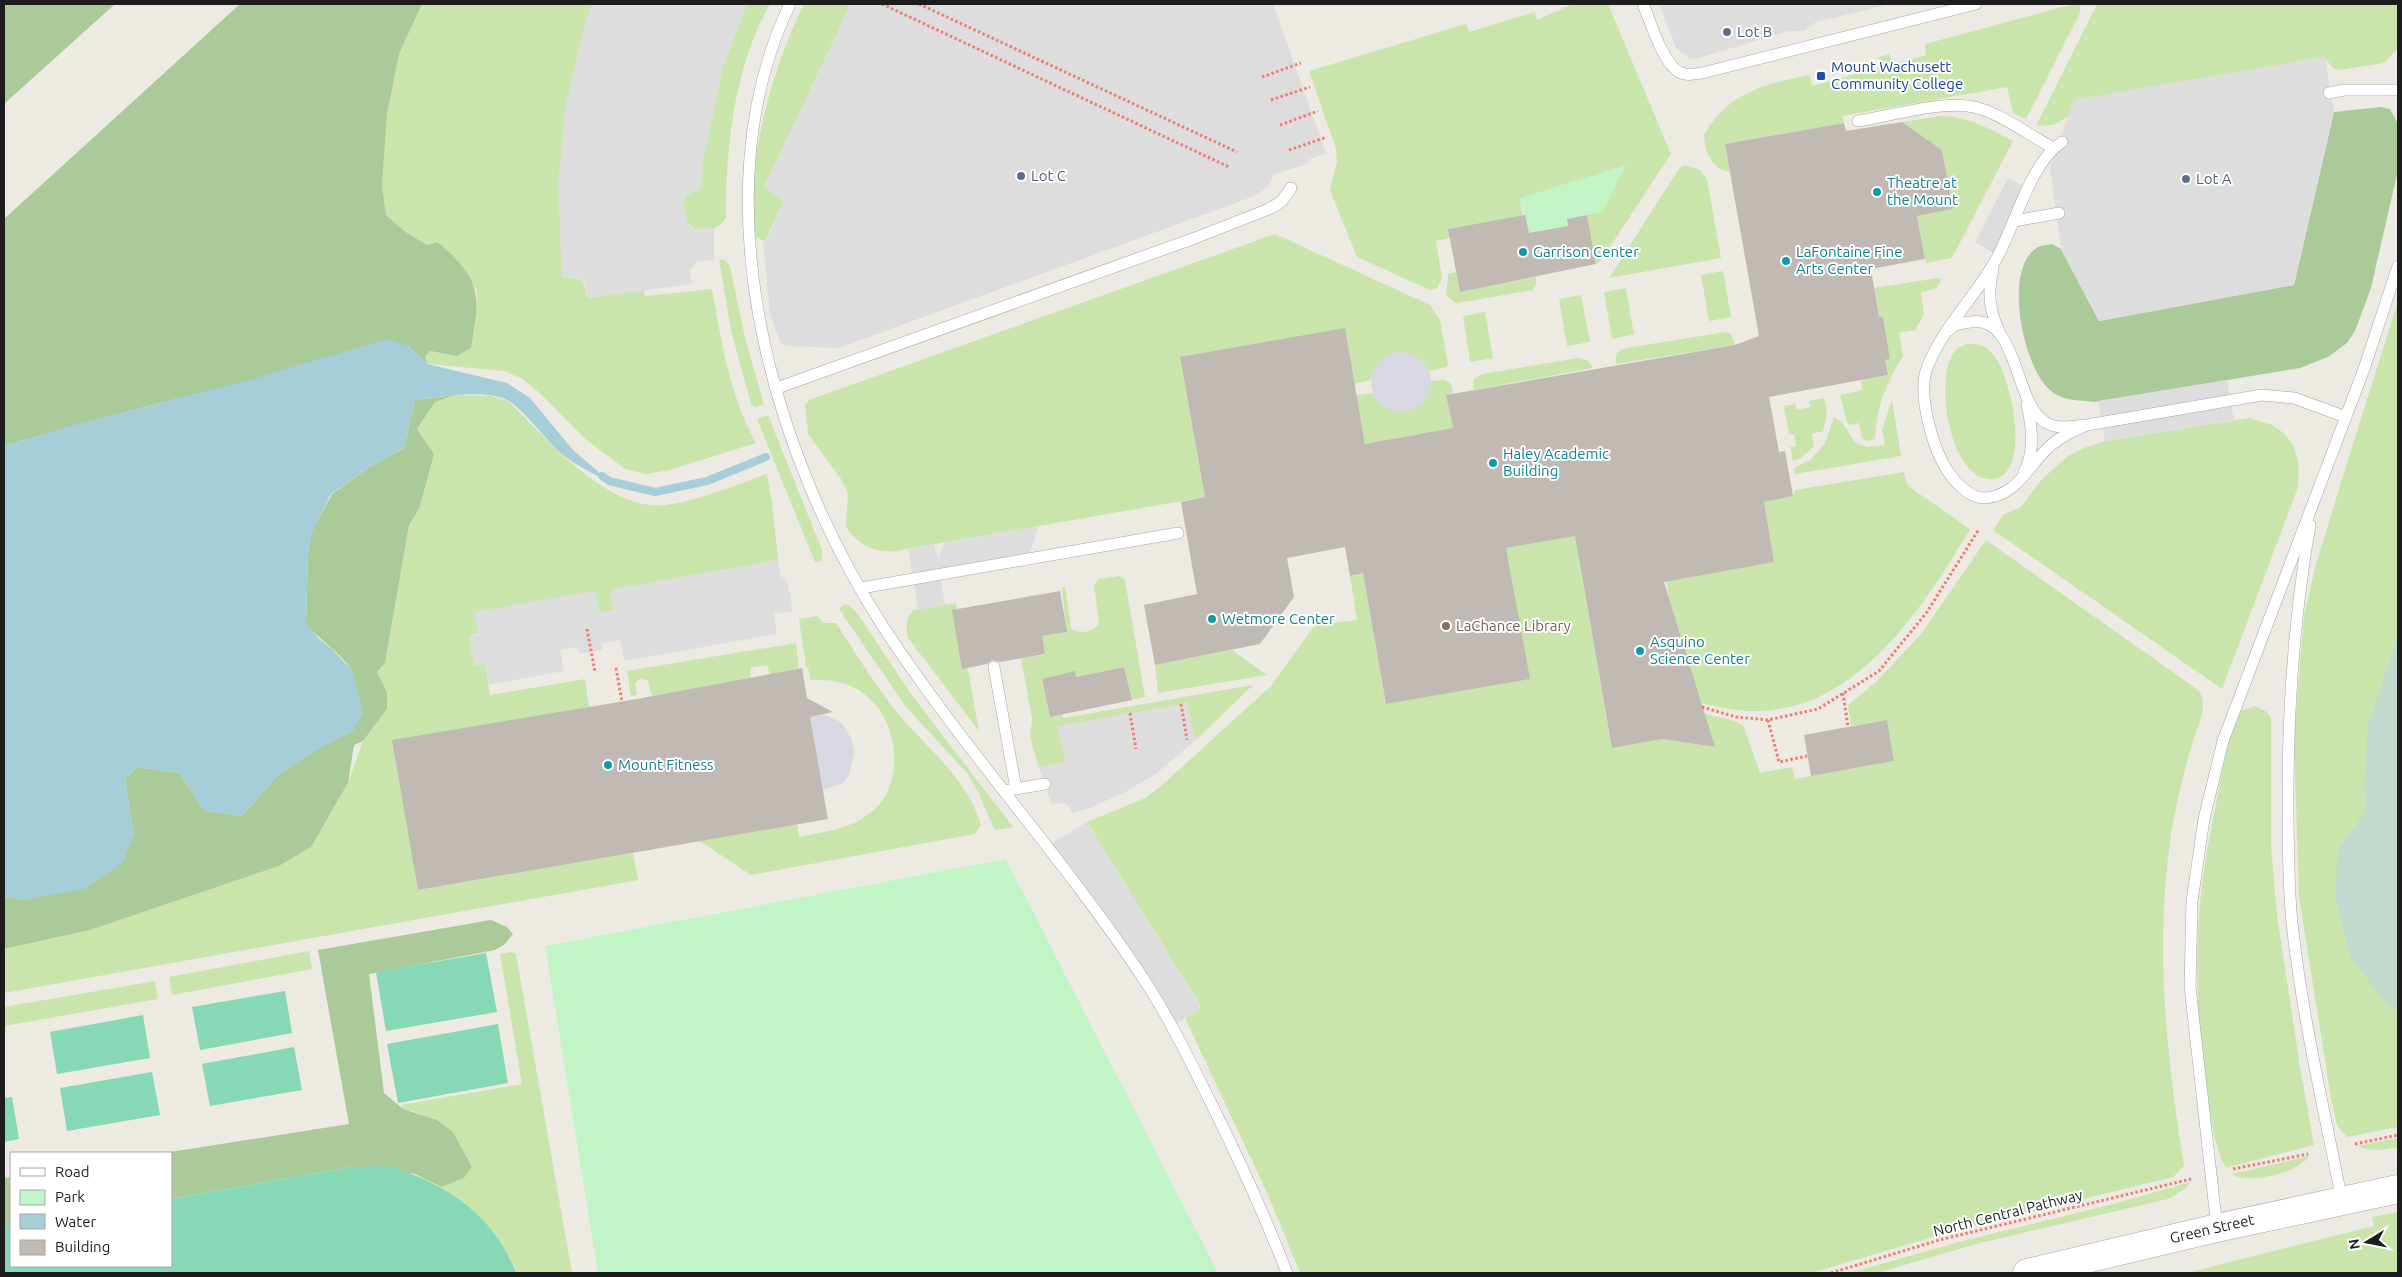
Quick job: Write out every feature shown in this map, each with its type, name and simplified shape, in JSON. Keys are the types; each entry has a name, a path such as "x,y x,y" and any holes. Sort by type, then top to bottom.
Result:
{"street":[{"name":"Green Street","path":"2028,1273 2217,1228 2398,1189"}],"lane":[{"path":"790,4 771,50 759,92 752,132 747,189 752,269 766,349 795,443 820,506 861,588 902,654 1010,790 1095,908 1165,1014 1244,1171 1287,1273"},
{"path":"1643,4 1670,64 1678,72 1687,74 1702,73 1976,4"},
{"path":"2329,93 2344,90 2398,90"},
{"path":"1858,121 1929,108 1968,106 1989,112 2057,145 2037,172 1997,258 1990,280 1993,317 1999,332 2011,352 2025,395 2032,431 2027,467 2016,484"},
{"path":"777,388 1195,238 1269,209 1282,201 1291,188"},
{"path":"2014,221 2059,213"},
{"path":"1997,258 1944,335 1926,369 1924,400 1931,437 1942,464 1959,485 1973,494 1982,498 2002,495 2016,484 2047,448 2065,435 2087,425"},
{"path":"2217,1228 2190,988 2192,910 2197,859 2223,740 2346,417 2398,266"},
{"path":"1944,335 1954,326 1974,321 1986,322 1999,332"},
{"path":"2025,395 2034,413 2046,423 2059,427 2087,425 2262,395 2294,398 2346,417"},
{"path":"2315,498 2299,596 2291,672 2288,747 2288,856 2292,922 2297,960 2342,1201"},
{"path":"861,588 1178,533"},
{"path":"994,667 1010,790"},
{"path":"1010,790 1045,784"}],"path":[{"path":"882,4 1229,167"},
{"path":"919,4 1236,152"},
{"path":"1262,77 1301,62"},
{"path":"1271,100 1310,87"},
{"path":"1280,125 1318,111"},
{"path":"1289,150 1327,137"},
{"path":"1702,707 1736,716 1768,720 1818,709 1879,671 1927,612 1979,529"},
{"path":"587,629 595,672"},
{"path":"616,668 622,702"},
{"path":"1843,694 1848,727"},
{"path":"1181,704 1187,740"},
{"path":"1130,713 1136,749"},
{"path":"1768,720 1778,762 1808,756"},
{"path":"2356,1144 2398,1135"},
{"path":"2232,1170 2308,1154"},
{"name":"North Central Pathway","path":"1831,1273 1940,1240 2191,1180"}],"green space":[{"path":"4,4 115,4 4,104"},
{"path":"240,4 422,4 399,54 387,114 382,186 386,215 407,233 427,245 438,242 463,267 470,278 476,300 471,348 457,356 430,351 425,356 427,364 408,346 205,392 54,431 4,446 4,219"},
{"path":"422,4 592,4 584,28 565,110 562,277 581,280 585,286 588,298 644,290 645,296 712,289 723,348 733,387 739,406 756,443 669,470 646,474 625,469 584,438 543,396 524,380 505,371 427,364 424,356 430,351 457,356 471,348 475,326 477,290 439,242 427,245 407,233 386,215 382,186 387,114 399,54"},
{"path":"747,4 770,4 748,54 734,108 728,162 726,217 721,224 712,229 696,229 688,222 683,202 687,195 701,188 702,165 723,66"},
{"path":"804,4 851,4 764,188 781,198 783,203 766,239 763,241 756,237 753,209 757,149 781,57"},
{"path":"1573,4 1608,4 1671,154 1600,262 1596,264 1587,215 1520,199 1523,216 1448,229 1450,238 1436,241 1442,278 1437,288 1430,290 1357,257 1330,190 1337,162 1336,149 1309,71 1466,24 1469,32 1535,12 1537,20"},
{"path":"2074,4 2080,6 2080,13 2026,119 2013,113 2007,87 1842,116 1844,123 1725,144 1730,172 1718,167 1710,159 1704,135 1713,121 1736,100 1763,87 1809,75 1812,86 1880,67 1879,57 1889,54 1893,65 1926,55 1925,44"},
{"path":"2097,4 2398,4 2398,48 2384,63 2340,70 2333,68 2324,57 2075,100 2069,116 2053,125 2036,126"},
{"path":"2381,107 2390,109 2398,124 2398,170 2371,288 2355,331 2347,343 2328,357 2300,368 2094,402 2070,399 2055,394 2040,378 2025,342 2019,299 2020,279 2025,262 2036,248 2052,244 2061,249 2099,321 2294,285 2334,112"},
{"path":"1940,116 1969,121 2013,141 1952,258 1926,263 1917,216 1953,209 1942,150 1902,122"},
{"path":"1626,165 1603,212 1567,219 1568,226 1529,233 1520,198"},
{"path":"1685,165 1700,170 1707,179 1721,258 1609,278 1680,167"},
{"path":"1275,234 1430,305 1440,320 1448,365 1429,371 1423,361 1372,373 1370,380 1354,384 1180,358 1205,497 895,551 873,549 856,539 846,527 848,493 841,479 808,434 805,405 809,400"},
{"path":"719,259 725,260 730,266 745,338 764,405 755,407 751,404 731,330"},
{"path":"1723,271 1731,317 1709,321 1701,275"},
{"path":"1456,272 1460,291 1536,277 1536,285 1533,290 1457,303 1449,297 1446,291 1448,274"},
{"path":"1938,278 1941,280 1937,288 1921,292 1924,315 1915,330 1899,333 1903,356 1891,377 1882,400 1875,439 1867,441 1862,438 1859,423 1850,425 1847,423 1840,395 1862,390 1861,380 1888,375 1885,360 1890,359 1883,317 1879,317 1874,288"},
{"path":"1626,288 1634,334 1612,339 1604,292"},
{"path":"1581,295 1590,342 1567,346 1559,299"},
{"path":"2398,301 2398,635 2364,785 2366,810 2338,849 2388,1006 2398,1011 2398,1127 2347,1137 2337,1125 2331,1098 2299,897 2294,738 2304,616 2315,568"},
{"path":"1485,312 1493,358 1470,362 1463,316"},
{"path":"1726,332 1731,334 1735,345 1616,364 1617,354 1620,350 1626,348"},
{"path":"1967,344 1979,345 1989,350 1997,360 2005,376 2011,397 2015,440 2013,459 2006,472 1994,479 1979,476 1966,465 1956,447 1949,425 1946,380 1949,362 1957,349"},
{"path":"1578,358 1589,361 1593,368 1473,390 1474,379 1482,374"},
{"path":"1444,380 1451,383 1453,394 1446,395 1454,434 1420,434 1366,447 1356,395 1372,393 1375,398 1431,386 1431,381"},
{"path":"455,395 491,396 508,401 572,463 610,491 630,500 650,505 677,503 709,495 767,474 778,560 610,590 614,610 599,613 595,591 469,636 474,665 485,664 490,695 585,679 589,707 419,890 633,853 638,880 4,993 4,949 90,930 279,866 311,847 348,783 363,741 387,709 387,692 377,672 385,663 409,525 419,509 427,443 417,429 435,402"},
{"path":"455,395 435,402 417,429 434,454 419,509 409,525 385,663 377,672 387,692 387,709 363,741 354,745 348,783 311,847 279,866 90,930 4,949 4,896 24,900 134,836 125,779 137,767 180,773 205,811 242,816 275,778 306,756 356,688 351,669 306,624 308,554 312,531 332,494 368,468 404,448 415,400"},
{"path":"1824,398 1827,414 1823,431 1812,434 1814,446 1801,458 1793,461 1790,447 1796,446 1794,434 1789,434 1784,406 1795,404 1797,410 1810,407 1809,401"},
{"path":"1892,399 1901,456 1795,474 1794,468 1810,460 1825,443 1834,417 1841,422 1857,443 1872,447 1885,445 1882,430"},
{"path":"768,415 822,550 822,561 815,562 757,419"},
{"path":"2250,418 2272,425 2287,437 2296,453 2299,471 2298,481 2297,490 2222,689 1993,530 2003,515 2021,507 2041,480 2068,456 2084,448 2105,441"},
{"path":"1904,472 1908,486 1970,529 1910,620 1885,648 1857,673 1827,693 1794,706 1758,711 1743,711 1701,703 1669,598 1663,556 1677,579 1774,562 1764,502 1793,496 1795,490"},
{"path":"1617,528 1579,561 1612,748 1662,739 1714,747 1705,714 1732,720 1743,725 1760,773 1792,767 1795,779 1894,761 1887,720 1851,726 1848,705 1876,682 1921,634 1986,540 2198,690 2202,698 2203,709 2178,797 2172,829 2164,913 2164,998 2172,1082 2184,1166 2173,1177 1960,1229 1811,1273 1300,1273 1269,1197 1185,1018 1201,1007 1087,822 1145,798 1161,786 1271,686 1322,615 1324,624 1357,620 1350,576 1363,573 1386,704 1529,679 1506,548"},
{"path":"1120,576 1125,580 1145,697 1132,700 1124,667 1076,677 1074,672 1042,679 1050,717 1062,715 1063,718 1253,685 1198,738 1058,726 1065,758 1064,762 1046,767 1038,765 1030,737 1032,719 1021,658 1045,655 1042,636 1066,632 1062,588 1065,586 1071,628 1086,632 1099,624 1094,585 1099,579"},
{"path":"956,603 979,731 908,638 907,623 909,616 914,610"},
{"path":"844,604 850,606 858,614 911,694 1013,827 997,830 994,828 978,792 967,773 906,707 839,609"},
{"path":"817,616 823,623 836,623 893,707 958,780 975,809 981,825 975,834 751,875 700,841 797,824 799,837 829,831 848,825 866,816 884,798 891,783 894,767 894,750 891,734 876,705 858,690 839,682 810,680 808,667 802,669 806,667 799,619"},
{"path":"2398,635 2398,1011 2388,1006 2350,957 2335,898 2338,849 2366,810 2364,785 2368,726"},
{"path":"796,643 799,668 770,675 767,665 750,668 751,678 652,697 648,681 641,678 635,683 637,695 631,696 627,671"},
{"path":"1232,650 1267,675 1158,693 1155,665"},
{"path":"2255,706 2267,712 2271,718 2271,846 2277,915 2314,1145 2226,1168 2214,1134 2202,1050 2197,977 2198,928 2205,865 2226,754 2232,732 2241,711"},
{"path":"1006,859 1218,1273 598,1273 545,946"},
{"path":"491,920 507,927 513,934 504,945 495,950 369,974 384,1093 403,1109 437,1120 453,1132 472,1167 464,1178 441,1187 415,1174 351,1167 172,1199 172,1152 170,1152 349,1124 318,950"},
{"path":"309,951 312,969 172,995 169,977"},
{"path":"512,952 516,954 572,1273 516,1273 503,1247 486,1224 475,1213 441,1187 464,1178 472,1167 453,1132 418,1113 403,1109 401,1105 522,1084 500,954"},
{"path":"486,953 497,1012 386,1031 376,972"},
{"path":"155,981 158,999 4,1026 4,1007"},
{"path":"285,991 292,1033 200,1050 192,1007"},
{"path":"143,1015 150,1058 57,1074 50,1032"},
{"path":"498,1024 508,1083 398,1103 387,1044"},
{"path":"294,1047 302,1090 210,1106 202,1064"},
{"path":"152,1072 160,1115 67,1131 60,1088"},
{"path":"12,1097 19,1139 4,1142 4,1098"},
{"path":"2398,1138 2398,1147 2378,1150 2358,1146"},
{"path":"2309,1156 2295,1168 2273,1176 2249,1178 2232,1174"},
{"path":"387,1166 429,1181 448,1192 481,1218 495,1234 507,1252 516,1273 4,1273 4,1229 10,1227 10,1267 172,1267 172,1199 351,1167"},
{"path":"10,1177 10,1227 4,1229 4,1178"},
{"path":"2190,1182 2185,1189 2168,1199 1980,1243 1877,1273 1849,1273 1959,1242 2117,1203"},
{"path":"2398,1212 2398,1273 2187,1273 2374,1226 2372,1217"}],"shaded area":[{"path":"592,4 747,4 723,66 702,165 701,188 687,195 683,202 686,219 693,229 714,228 714,260 697,262 690,270 692,284 588,298 585,283 579,278 562,277 558,187 565,110 584,28"},
{"name":"Lot C","path":"851,4 1273,4 1326,153 1308,160 1308,164 1274,174 1267,188 1252,197 839,348 785,346 781,344 770,314 763,241 767,239 783,203 781,198 764,189"},
{"name":"Lot B","path":"1659,4 1904,4 1887,5 1816,22 1804,31 1788,31 1696,59 1688,58 1676,48"},
{"name":"Lot A","path":"2325,57 2334,112 2294,285 2099,321 2061,249 2050,167 2074,100"},
{"path":"2008,178 2029,189 1998,256 1975,242"},
{"path":"1395,352 1407,352 1423,360 1429,370 1431,382 1429,394 1423,404 1407,412 1395,412 1379,404 1371,388 1371,376 1379,360"},
{"path":"2227,380 2234,420 2105,441 2098,401"},
{"path":"1039,526 1027,560 940,575 945,605 918,610 908,549 934,544 938,561 944,543"},
{"path":"778,560 781,579 787,579 793,611 774,614 777,634 624,661 620,640 602,643 603,650 580,654 578,647 560,650 564,671 489,685 485,664 474,665 469,636 478,634 474,612 595,591 599,613 614,610 610,590"},
{"path":"1187,703 1195,736 1198,738 1157,773 1124,793 1087,809 1073,813 1066,803 1052,804 1038,765 1046,767 1064,762 1065,758 1057,726"},
{"path":"821,715 841,722 851,738 854,752 849,775 843,783 823,790 810,717"},
{"path":"1087,822 1201,1008 1172,1026 1047,846"}],"water":[{"path":"387,339 408,346 427,364 507,383 530,398 573,450 609,481 584,469 562,454 521,410 507,400 474,394 415,400 404,448 368,468 331,494 312,532 308,554 306,623 318,638 332,649 352,670 363,712 353,731 306,756 275,778 242,816 205,811 180,773 137,767 125,779 134,836 123,862 84,889 24,900 4,896 4,446 71,426 246,381"}],"building":[{"path":"1902,122 1942,150 1953,209 1917,216 1925,259 1871,269 1879,317 1883,317 1890,359 1885,360 1888,375 1769,397 1779,452 1785,451 1793,496 1764,502 1774,562 1664,582 1715,747 1662,739 1612,748 1575,536 1506,548 1530,679 1386,704 1363,573 1350,576 1345,547 1287,558 1294,597 1260,644 1155,665 1144,605 1197,594 1181,502 1205,497 1180,357 1345,328 1365,444 1453,428 1446,395 1735,345 1759,336 1725,144 1844,123 1846,131"},
{"name":"Garrison Center","path":"1525,215 1529,233 1568,226 1567,219 1587,215 1596,264 1460,292 1448,229"},
{"path":"1060,591 1067,632 1042,636 1045,654 1000,662 992,660 987,664 962,669 952,610"},
{"path":"1124,667 1132,700 1050,717 1042,679 1075,671 1076,677"},
{"name":"Mount Fitness","path":"802,668 807,698 833,712 810,717 828,819 418,890 392,740 637,699"},
{"path":"1887,720 1894,761 1811,776 1804,735"}],"waterway":[{"path":"602,476 609,481 655,492 707,481 766,457"}],"place":[{"name":"Lot B","path":"1727,32"},
{"name":"Mount Wachusett Community College","path":"1821,76"},
{"name":"Lot C","path":"1021,176"},
{"name":"Lot A","path":"2186,179"},
{"name":"Theatre at the Mount","path":"1877,192"},
{"name":"Garrison Center","path":"1523,252"},
{"name":"LaFontaine Fine Arts Center","path":"1786,261"},
{"name":"Haley Academic Building","path":"1493,463"},
{"name":"Wetmore Center","path":"1212,619"},
{"name":"LaChance Library","path":"1446,626"},
{"name":"Asquino Science Center","path":"1640,651"},
{"name":"Mount Fitness","path":"608,765"}]}
